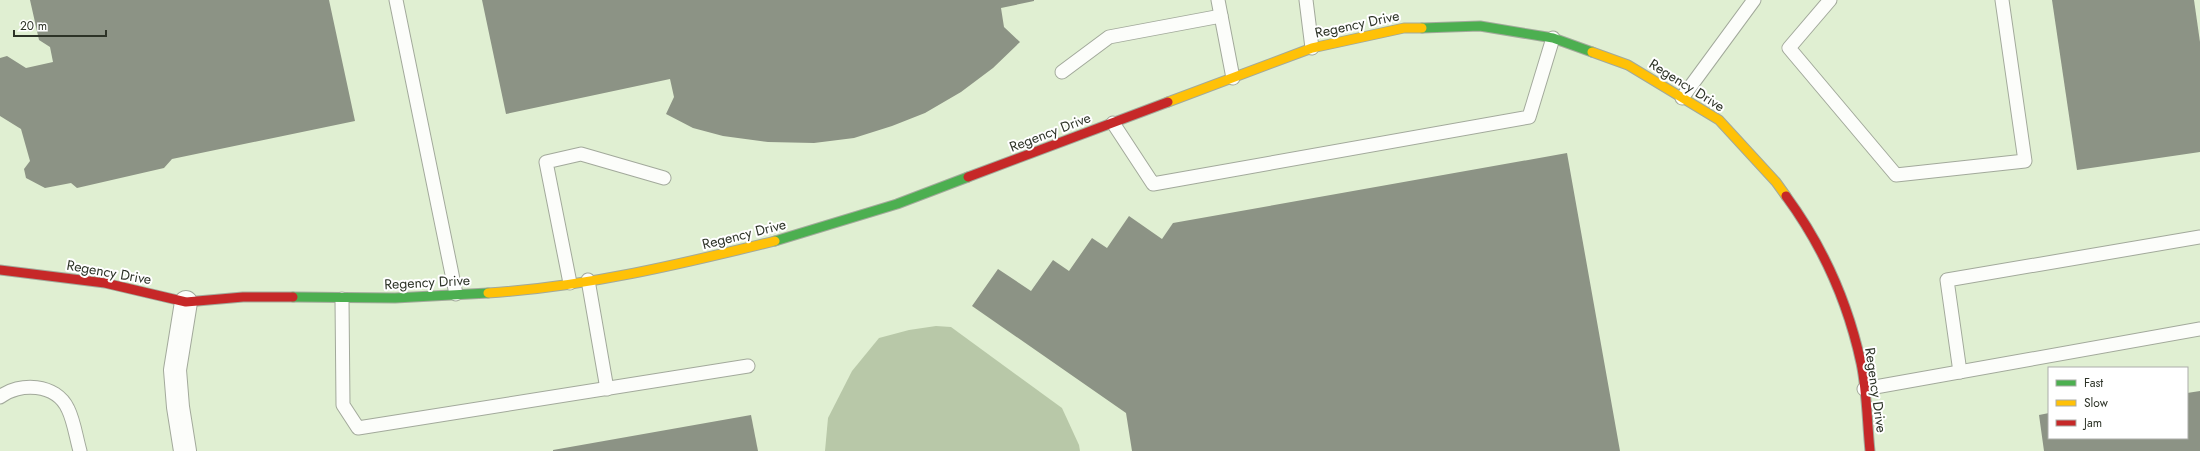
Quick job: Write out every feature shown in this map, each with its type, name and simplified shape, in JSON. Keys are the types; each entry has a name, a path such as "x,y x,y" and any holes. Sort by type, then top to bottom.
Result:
{"street":[{"name":"Regency Drive","path":"0,270 105,283 186,302 243,297 342,299 456,294 514,291 570,283 719,256 796,236 896,204 1312,48 1404,28 1480,26 1553,38 1628,65 1719,120 1776,182 1800,215 1825,259 1840,293 1861,363 1870,451"},
{"path":"185,451 178,407 175,370 186,302"}],"lane":[{"path":"396,0 456,294"},
{"path":"1218,0 1233,78"},
{"path":"1306,0 1312,48"},
{"path":"1682,98 1754,0"},
{"path":"1830,0 1789,48 1896,175 2026,162 2002,0"},
{"path":"1062,72 1109,36 1221,16"},
{"path":"1113,123 1153,184 1529,117 1553,38"},
{"path":"570,283 546,162 581,154 664,178"},
{"path":"1960,372 1947,280 2200,237"},
{"path":"588,280 607,389"},
{"path":"342,299 343,405 358,428 748,366"},
{"path":"1864,389 2200,329"},
{"path":"0,397 7,391 23,386 42,388 57,395 68,408 80,451"}],"shaded area":[{"path":"0,0 2200,0 2200,451 0,451"},
{"path":"936,326 951,327 1062,408 1079,445 1080,451 825,451 828,418 852,371 879,338 909,330"}],"building":[{"path":"30,0 329,0 355,121 172,159 164,168 77,188 71,183 45,188 26,178 24,169 30,161 21,129 0,116 0,58 7,56 26,68 53,62 50,47 39,40"},
{"path":"482,0 1034,1 1001,8 1004,27 1020,42 993,68 961,92 925,113 892,126 854,138 814,143 768,142 723,136 693,128 666,114 674,97 670,79 506,114"},
{"path":"2052,0 2194,0 2200,42 2200,152 2077,170"},
{"path":"1567,153 1620,451 1132,451 1126,413 972,306 998,269 1031,291 1053,260 1069,271 1092,238 1107,248 1129,216 1162,239 1173,223"},
{"path":"2200,391 2200,451 2044,451 2039,415 2048,413 2048,439 2188,439 2188,393"},
{"path":"751,415 758,451 553,451 553,450"}],"traffic: fast":[{"path":"1422,28 1480,26 1553,38 1592,52"},
{"path":"775,241 897,204 968,177"},
{"path":"293,297 395,298 488,293"}],"traffic: slow":[{"path":"1168,102 1312,48 1404,28 1422,28"},
{"path":"1592,52 1628,65 1719,120 1776,182 1786,196"},
{"path":"488,293 561,286 597,280 668,266 775,241"}],"traffic: jam":[{"path":"968,177 1168,102"},
{"path":"1786,196 1811,234 1822,255 1832,275 1849,318 1856,341 1863,374 1870,451"},
{"path":"0,270 105,283 186,302 243,297 293,297"}]}
